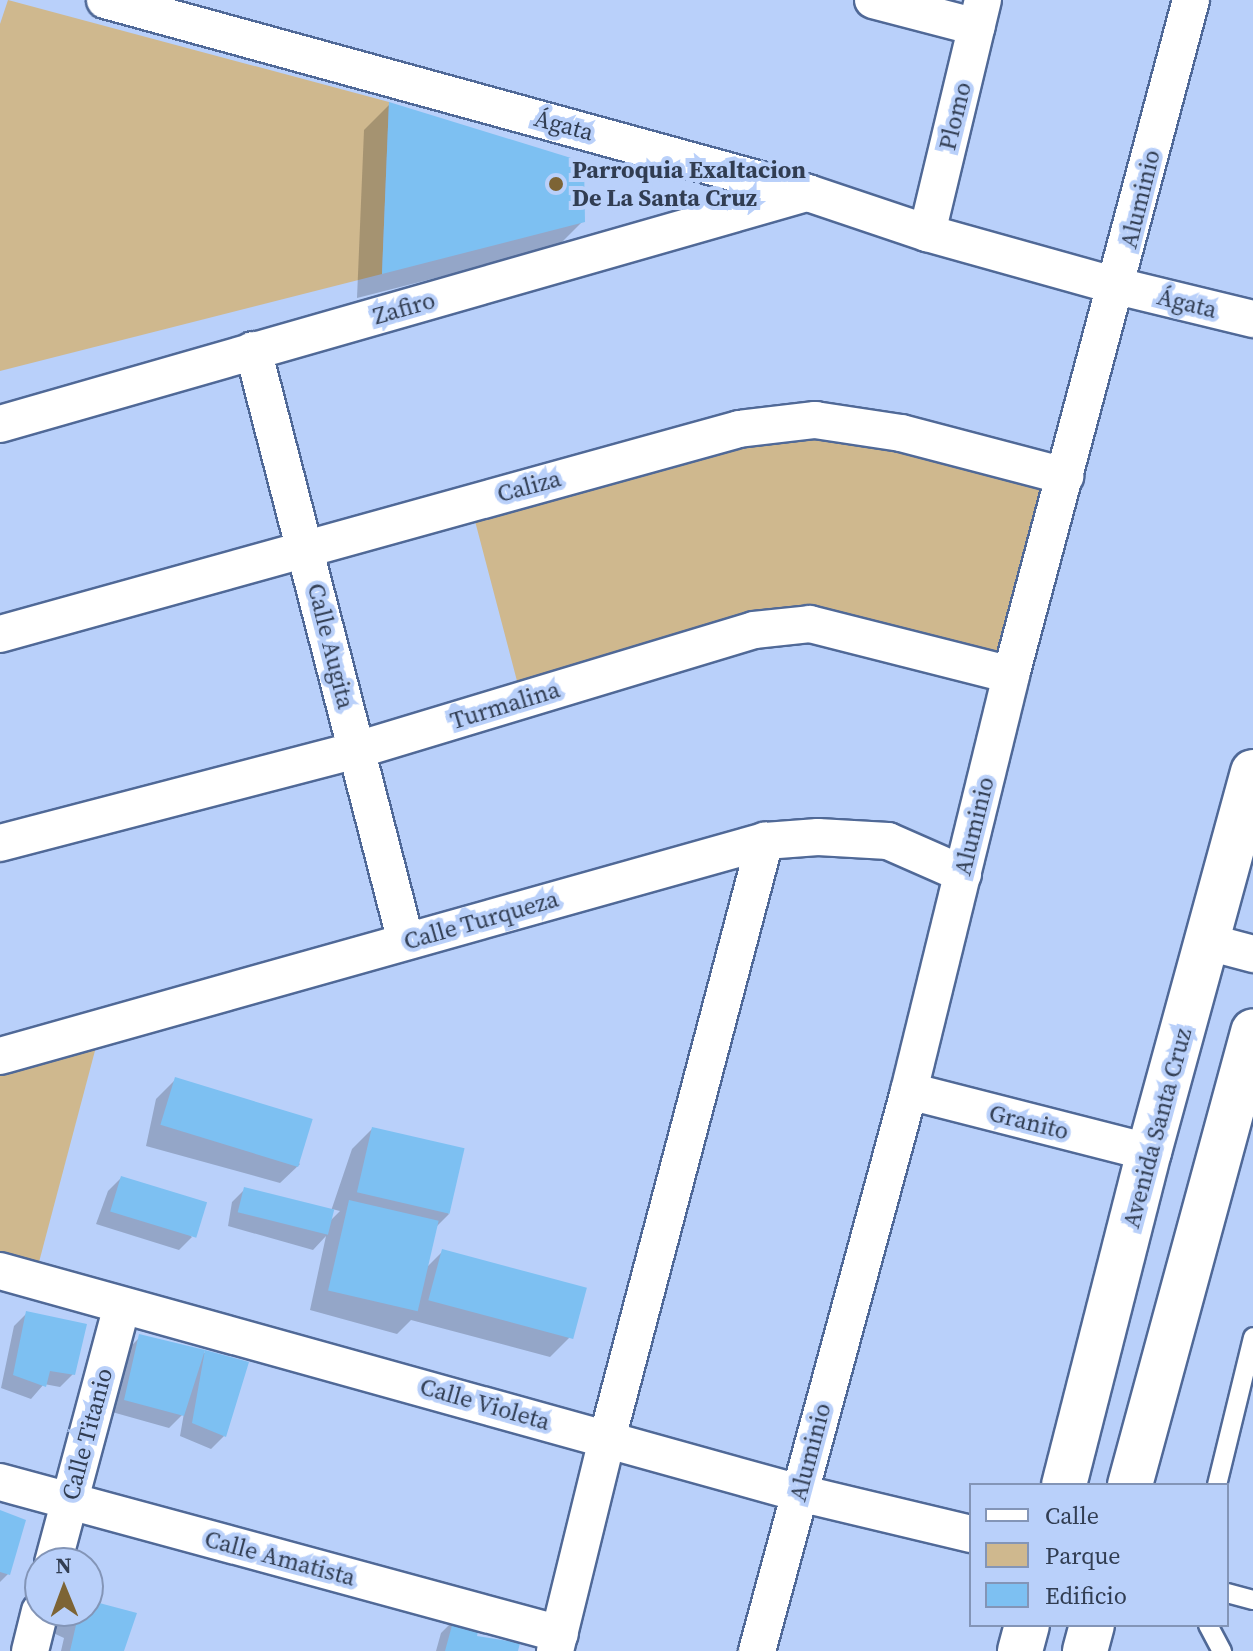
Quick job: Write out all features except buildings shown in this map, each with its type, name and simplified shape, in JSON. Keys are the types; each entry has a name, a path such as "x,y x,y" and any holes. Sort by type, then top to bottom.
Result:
{"street":[{"name":"Ágata","path":"105,0 808,193 927,233 1117,286 1253,319"},
{"path":"873,0 980,14"},
{"name":"Aluminio","path":"757,1651 909,1091 1011,675 1191,0"},
{"name":"Plomo","path":"927,233 980,14"},
{"name":"Zafiro","path":"0,424 808,193"},
{"name":"Calle Augita","path":"253,350 406,942"},
{"name":"Caliza","path":"0,634 739,429 815,420 901,433 1065,476"},
{"name":"Turmalina","path":"0,843 357,750 754,630 810,624 1011,675"},
{"name":"Avenida Santa Cruz","path":"1065,1483 1149,1152 1253,772"},
{"name":"Calle Turqueza","path":"0,1056 765,841 818,837 888,841 963,874"},
{"path":"558,1642 607,1439 765,841"},
{"path":"1208,942 1253,954"},
{"path":"1131,1483 1253,1031"},
{"name":"Granito","path":"909,1091 1149,1152"},
{"name":"Calle Violeta","path":"0,1271 799,1493 969,1534"},
{"name":"Calle Titanio","path":"57,1547 122,1306"},
{"name":"Calle Amatista","path":"0,1482 558,1642"},
{"path":"30,1651 36,1627"},
{"path":"1020,1651 1026,1627"},
{"path":"1085,1651 1091,1627"}],"lane":[{"path":"1217,1483 1253,1337"},
{"path":"1229,1594 1253,1600"},
{"path":"1209,1627 1222,1651"}],"green space":[{"path":"8,0 389,102 382,274 0,371 0,24"},
{"path":"815,420 1065,476 1011,675 810,624 522,700 470,502"},
{"path":"101,1028 34,1281 0,1271 0,1054"}],"place":[{"name":"Parroquia Exaltacion De La Santa Cruz","path":"556,184"}]}
